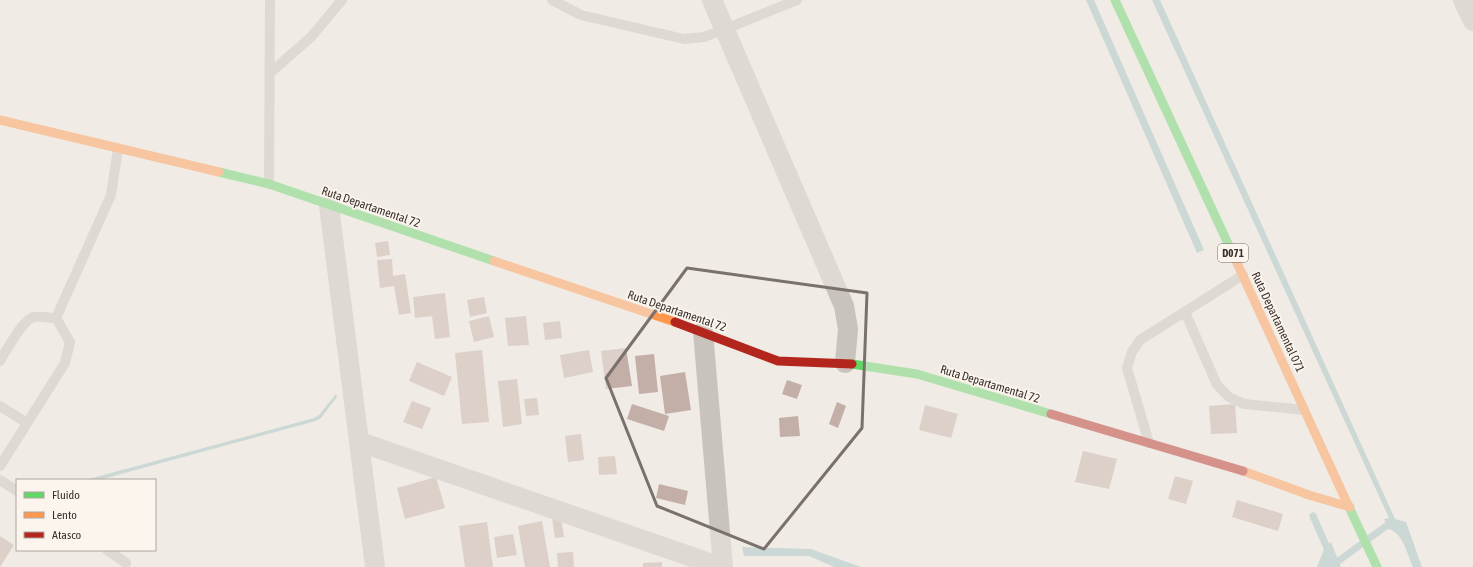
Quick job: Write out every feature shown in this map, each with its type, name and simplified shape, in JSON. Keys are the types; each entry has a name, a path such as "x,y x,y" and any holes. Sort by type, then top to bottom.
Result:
{"street":[{"path":"712,0 844,306 848,329 845,363"},
{"name":"Ruta Departamental 071","path":"1116,0 1377,567"},
{"path":"1463,0 1473,21"},
{"name":"Ruta Departamental 72","path":"0,120 269,184 329,206 703,332 778,360 793,363 845,363 917,374 1256,475 1309,495 1350,506"},
{"path":"329,206 375,567"},
{"path":"360,442 722,567 703,332"}],"lane":[{"path":"269,184 270,0"},
{"path":"270,74 311,37 342,0"},
{"path":"552,0 581,15 684,39 704,36 725,29 797,0"},
{"path":"56,318 111,195 118,149"},
{"path":"1149,443 1127,368 1130,357 1140,340 1243,275"},
{"path":"1186,312 1217,385 1229,397 1244,404 1305,410"},
{"path":"0,361 17,333 29,320 35,317 56,318"},
{"path":"0,466 65,363 70,340 56,318"},
{"path":"0,406 27,423"},
{"path":"0,480 16,490"},
{"path":"108,551 126,563"}],"highlighted area":[{"path":"687,268 867,293 862,428 764,549 657,506 606,378"}],"water":[{"path":"1086,0 1094,0 1204,250 1197,253"},
{"path":"1152,0 1160,0 1395,519 1406,522 1422,567 1413,567 1401,539 1397,534 1388,529 1384,519 1389,518"},
{"path":"336,394 337,397 321,418 316,421 103,479 89,479 314,418 319,415"},
{"path":"1331,542 1341,567 1317,567 1324,549"},
{"path":"742,547 811,549 861,567 834,567 809,556 744,556"}],"building":[{"path":"388,241 390,255 377,257 375,243"},
{"path":"392,259 393,276 405,274 411,313 399,315 394,286 380,288 377,260"},
{"path":"445,293 450,337 435,339 432,316 415,318 413,297"},
{"path":"484,297 487,313 470,317 467,300"},
{"path":"489,316 494,337 474,342 469,321"},
{"path":"526,316 529,345 508,346 505,318"},
{"path":"560,321 562,338 545,340 543,323"},
{"path":"626,348 632,386 606,389 601,351"},
{"path":"482,350 489,422 462,424 455,353"},
{"path":"589,350 593,372 564,378 560,355"},
{"path":"654,354 658,392 639,394 635,356"},
{"path":"417,362 452,377 444,396 409,381"},
{"path":"685,372 691,410 665,414 660,376"},
{"path":"517,379 522,424 503,427 498,381"},
{"path":"787,380 802,385 797,399 782,394"},
{"path":"537,398 539,415 526,416 524,399"},
{"path":"412,401 431,408 422,429 403,422"},
{"path":"837,402 846,406 838,428 829,424"},
{"path":"632,404 669,416 664,431 627,419"},
{"path":"1235,404 1237,433 1211,434 1209,406"},
{"path":"925,405 958,414 951,438 919,430"},
{"path":"798,416 800,436 780,437 779,418"},
{"path":"581,434 584,460 568,462 565,436"},
{"path":"1083,451 1117,459 1109,489 1075,482"},
{"path":"615,456 617,474 599,475 598,457"},
{"path":"1175,476 1193,481 1186,504 1168,499"},
{"path":"436,477 445,508 405,519 397,488"},
{"path":"659,484 688,491 685,505 656,498"},
{"path":"1237,500 1283,514 1278,531 1232,517"},
{"path":"561,517 564,537 555,538 552,518"},
{"path":"542,521 550,567 525,567 518,526"},
{"path":"487,522 493,567 465,567 459,526"},
{"path":"513,534 517,555 497,558 494,537"},
{"path":"0,536 14,545 0,567"},
{"path":"573,552 574,567 558,567 557,553"},
{"path":"662,562 662,567 643,567 643,563"}],"waterway":[{"path":"1313,516 1328,550 1324,567"},
{"path":"1330,567 1389,524 1395,524"}],"traffic: fast":[{"path":"1115,0 1237,263"},
{"path":"219,172 269,184 494,261"},
{"path":"852,364 917,374 1051,414"},
{"path":"1348,505 1377,567"}],"traffic: slow":[{"path":"0,120 219,172"},
{"path":"494,261 675,322"},
{"path":"1237,263 1348,505"},
{"path":"1243,471 1309,495 1350,507"}],"traffic: jam":[{"path":"675,322 778,361 852,364"},
{"path":"1051,414 1243,471"}]}
